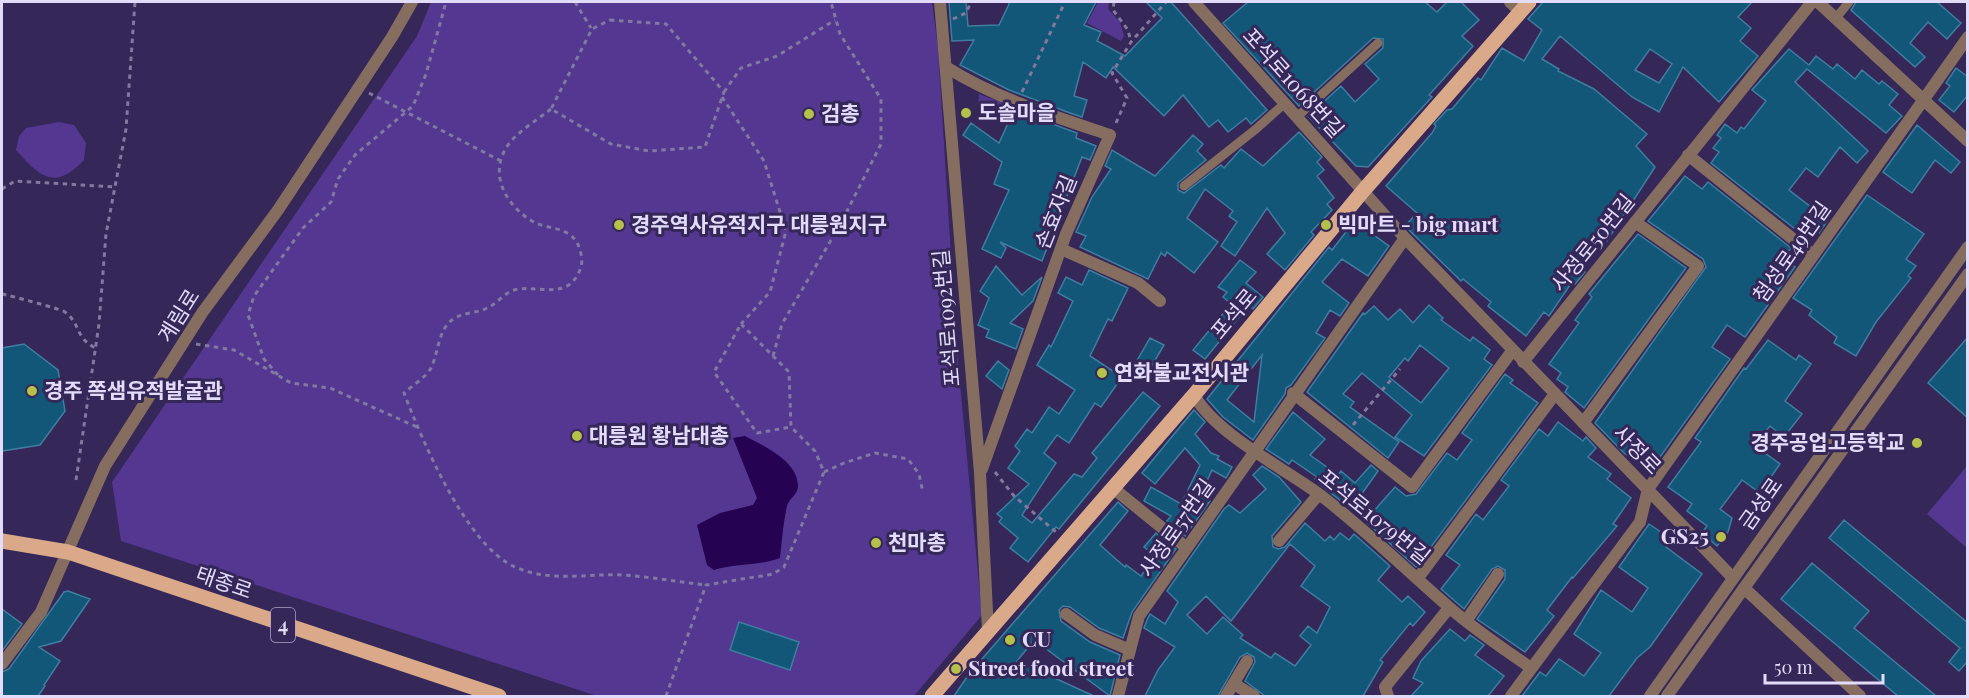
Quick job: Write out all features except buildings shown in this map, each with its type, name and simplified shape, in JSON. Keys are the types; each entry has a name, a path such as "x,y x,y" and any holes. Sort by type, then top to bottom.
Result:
{"main road":[{"name":"포석로","path":"932,696 1194,395 1520,5"},
{"name":"태종로","path":"2,541 68,552 466,691 499,696"}],"street":[{"name":"계림로","path":"2,664 41,612 105,466 202,314 278,210 412,2"},
{"name":"포석로1092번길","path":"940,2 981,473 988,631"},
{"name":"포석로1068번길","path":"1194,2 1364,191"},
{"name":"사정로50번길","path":"1523,362 1812,2"},
{"path":"1818,2 1968,141"},
{"name":"첨성로49번길","path":"1648,489 1968,37"},
{"path":"946,67 975,85 1018,104 1110,135"},
{"name":"손효자길","path":"981,473 1061,249 1110,135"},
{"path":"1691,152 1814,255"},
{"name":"사정로","path":"1364,191 1405,238 1512,351 1744,588"},
{"path":"1583,423 1698,267 1635,222"},
{"name":"사정로57번길","path":"1118,696 1139,616 1255,452 1293,393 1405,238"},
{"name":"금성로","path":"1650,696 1968,247"},
{"path":"1061,249 1138,282 1160,301"},
{"name":"금성로","path":"1666,696 1968,274"},
{"path":"1293,393 1344,436 1412,487 1512,351"},
{"path":"1418,578 1555,394"},
{"name":"포석로1079번길","path":"1194,395 1202,408 1255,452 1319,494 1418,578 1449,608 1531,668"},
{"path":"1113,488 1187,548"},
{"path":"1510,696 1640,522 1648,489"},
{"path":"1279,541 1319,494"},
{"path":"1466,621 1498,574"},
{"path":"1744,588 1860,696"},
{"path":"1388,696 1385,687 1449,608"},
{"path":"1066,614 1095,635 1130,650"},
{"path":"1226,696 1247,661"},
{"path":"1234,684 1254,696"}],"lane":[{"path":"1836,18 1849,2"},
{"path":"1297,117 1378,43"},
{"path":"1184,186 1285,103"}],"path":[{"path":"76,480 95,348 106,234 126,129 135,2"},
{"path":"278,375 264,359 248,315 254,296 303,228 331,202 338,179 355,155 413,106 426,75 446,2"},
{"path":"575,2 592,28"},
{"path":"773,356 782,324 841,222 880,144 881,99 840,34 831,2"},
{"path":"942,20 957,19 966,13 971,2"},
{"path":"1018,104 1035,61 1065,2"},
{"path":"1114,2 1113,10 1128,30 1131,42"},
{"path":"1110,135 1127,98 1112,73 1131,42 1166,2"},
{"path":"551,110 611,144 649,151 705,147 724,92 741,68 777,56 836,19"},
{"path":"724,92 666,24 610,20 592,28 551,110 515,137 506,148 499,176 502,190 509,202 533,222 560,229 572,235 579,246 582,258 580,271 572,282 562,289 513,290 487,309 453,318 444,328 430,370 404,393 417,427 452,495 479,540 515,567 562,578 623,575 706,585 773,574 784,567 824,472 875,453 908,459 919,474 923,493"},
{"path":"360,86 380,101 501,161"},
{"path":"722,97 764,161 786,231 770,292 741,324 714,372 757,433 791,427"},
{"path":"2,189 15,181 116,187"},
{"path":"2,294 64,311 75,323 83,341 95,348"},
{"path":"741,324 789,372 791,427 815,451 824,472"},
{"path":"186,342 234,350 291,382 330,388 417,427"},
{"path":"1344,436 1400,369"},
{"path":"985,459 1014,496 1037,518 1067,541"},
{"path":"666,696 706,585"}],"shaded area":[{"name":"경주역사유적지구 대릉원지구","path":"431,2 932,2 938,48 957,352 982,615 914,696 597,696 121,541 112,482 417,36"},
{"path":"1098,2 1109,2 1108,9 1120,22 1124,36 1121,41 1087,23"},
{"path":"979,94 1016,108 1014,114 1007,118 978,106"},
{"path":"59,122 74,125 86,143 84,160 65,175 56,178 48,177 40,173 16,150 19,136 26,128"},
{"path":"745,436 779,455 786,462 797,477 798,489 787,506 780,558 714,570 707,565 697,525 720,513 753,505 757,498 733,438"},
{"path":"1967,466 1967,548 1927,514"}],"place":[{"name":"도솔마을","path":"966,113"},
{"name":"검총","path":"809,114"},
{"name":"경주역사유적지구 대릉원지구","path":"619,225"},
{"name":"빅마트 - big mart","path":"1326,225"},
{"name":"연화불교전시관","path":"1102,373"},
{"name":"경주 쪽샘유적발굴관","path":"32,391"},
{"name":"대릉원 황남대총","path":"577,436"},
{"name":"경주공업고등학교","path":"1917,443"},
{"name":"GS25","path":"1721,537"},
{"name":"천마총","path":"876,543"},
{"name":"CU","path":"1010,640"},
{"name":"Street food street","path":"956,669"}]}
